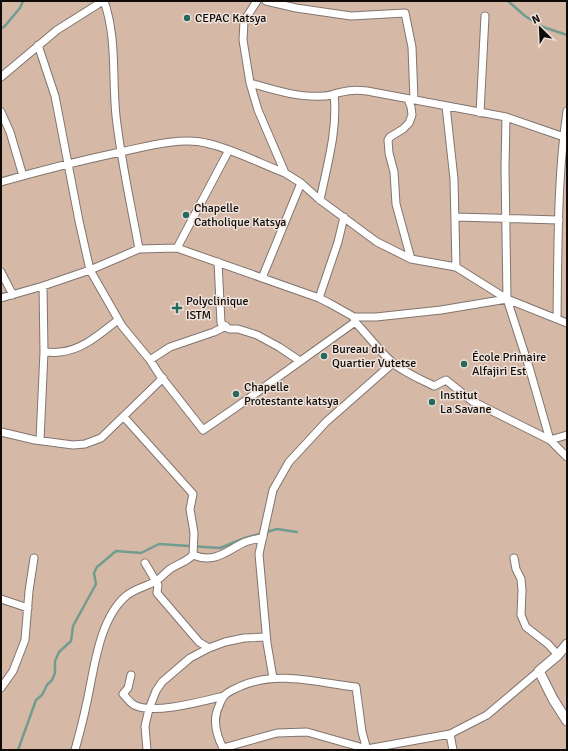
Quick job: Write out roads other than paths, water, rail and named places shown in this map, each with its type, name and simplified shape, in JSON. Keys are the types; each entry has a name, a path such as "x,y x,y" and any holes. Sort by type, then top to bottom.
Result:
{"street":[{"path":"1,77 57,30 103,1 109,16 112,33 116,117 139,249"},
{"path":"257,1 244,21 243,40 250,83 258,110 285,173"},
{"path":"266,1 296,8 352,16 405,13 412,47 412,115 408,123 388,140 389,153 394,172 396,204 411,259"},
{"path":"480,113 486,16"},
{"path":"38,45 55,96 90,270 118,320 203,430 300,361 354,320 441,310 507,299"},
{"path":"250,83 280,92 307,96 324,96 356,90 367,91 506,117 565,137"},
{"path":"320,200 333,136 335,107 334,94"},
{"path":"446,106 454,179 456,267"},
{"path":"557,319 559,220 567,111"},
{"path":"1,112 10,132 23,176"},
{"path":"506,117 505,168 507,299 529,367 550,440"},
{"path":"1,182 68,164 157,144 188,141 205,142 230,150 285,173 301,183 320,200 377,242 411,259 456,267 507,299 567,323"},
{"path":"177,248 230,150"},
{"path":"262,278 301,183"},
{"path":"319,298 338,242 344,217"},
{"path":"456,217 506,217 559,220"},
{"path":"1,298 90,270 139,249 177,248 329,302 354,320 394,363 412,376 434,386 446,380 472,402 550,440 567,457"},
{"path":"218,262 221,323 229,329 238,329 257,335 300,361"},
{"path":"1,272 13,295"},
{"path":"40,440 44,352 43,286"},
{"path":"44,352 60,352 85,345 118,320"},
{"path":"150,360 170,347 214,332 226,326"},
{"path":"273,678 266,636 259,554 273,490 289,462 326,422 394,363"},
{"path":"1,432 73,445 84,444 101,438 163,378"},
{"path":"75,750 86,706 94,662 109,618 118,604 127,595 136,589 156,581 169,570 188,560 193,555 194,532 190,509 193,494 124,417"},
{"path":"550,440 567,435"},
{"path":"193,555 210,558 222,555 246,542 263,537"},
{"path":"1,688 13,671 25,640 29,591 34,558"},
{"path":"514,558 516,568 521,579 521,615 526,626 548,644 558,655"},
{"path":"145,563 158,585 156,593 199,642 208,648"},
{"path":"1,599 28,608"},
{"path":"147,750 145,726 156,691 162,682 190,658 208,648 225,642 266,636"},
{"path":"224,696 217,710 215,722 217,733 223,749 277,733 307,732 367,749 450,734 488,715 558,655 567,644"},
{"path":"539,671 553,699 567,721"},
{"path":"131,675 128,688 124,694 129,702 136,706 164,709 224,696 245,684 273,678 356,687 362,732 367,749"},
{"path":"450,734 453,750"}],"waterway":[{"path":"1,28 4,27 20,8 23,1"},
{"path":"508,1 525,16 543,27 567,35"},
{"path":"18,750 36,700 42,695 47,685 52,680 55,673 55,661 59,652 71,641 73,626 96,584 94,573 97,567 116,551 141,553 159,544 220,548 245,538 277,529 297,532"}],"place":[{"name":"CEPAC Katsya","path":"187,18"},
{"name":"Chapelle Catholique Katsya","path":"186,215"},
{"name":"Polyclinique ISTM","path":"177,308"},
{"name":"Bureau du Quartier Vutetse","path":"324,356"},
{"name":"École Primaire Alfajiri Est","path":"464,364"},
{"name":"Chapelle Protestante katsya","path":"236,394"},
{"name":"Institut La Savane","path":"432,402"}]}
